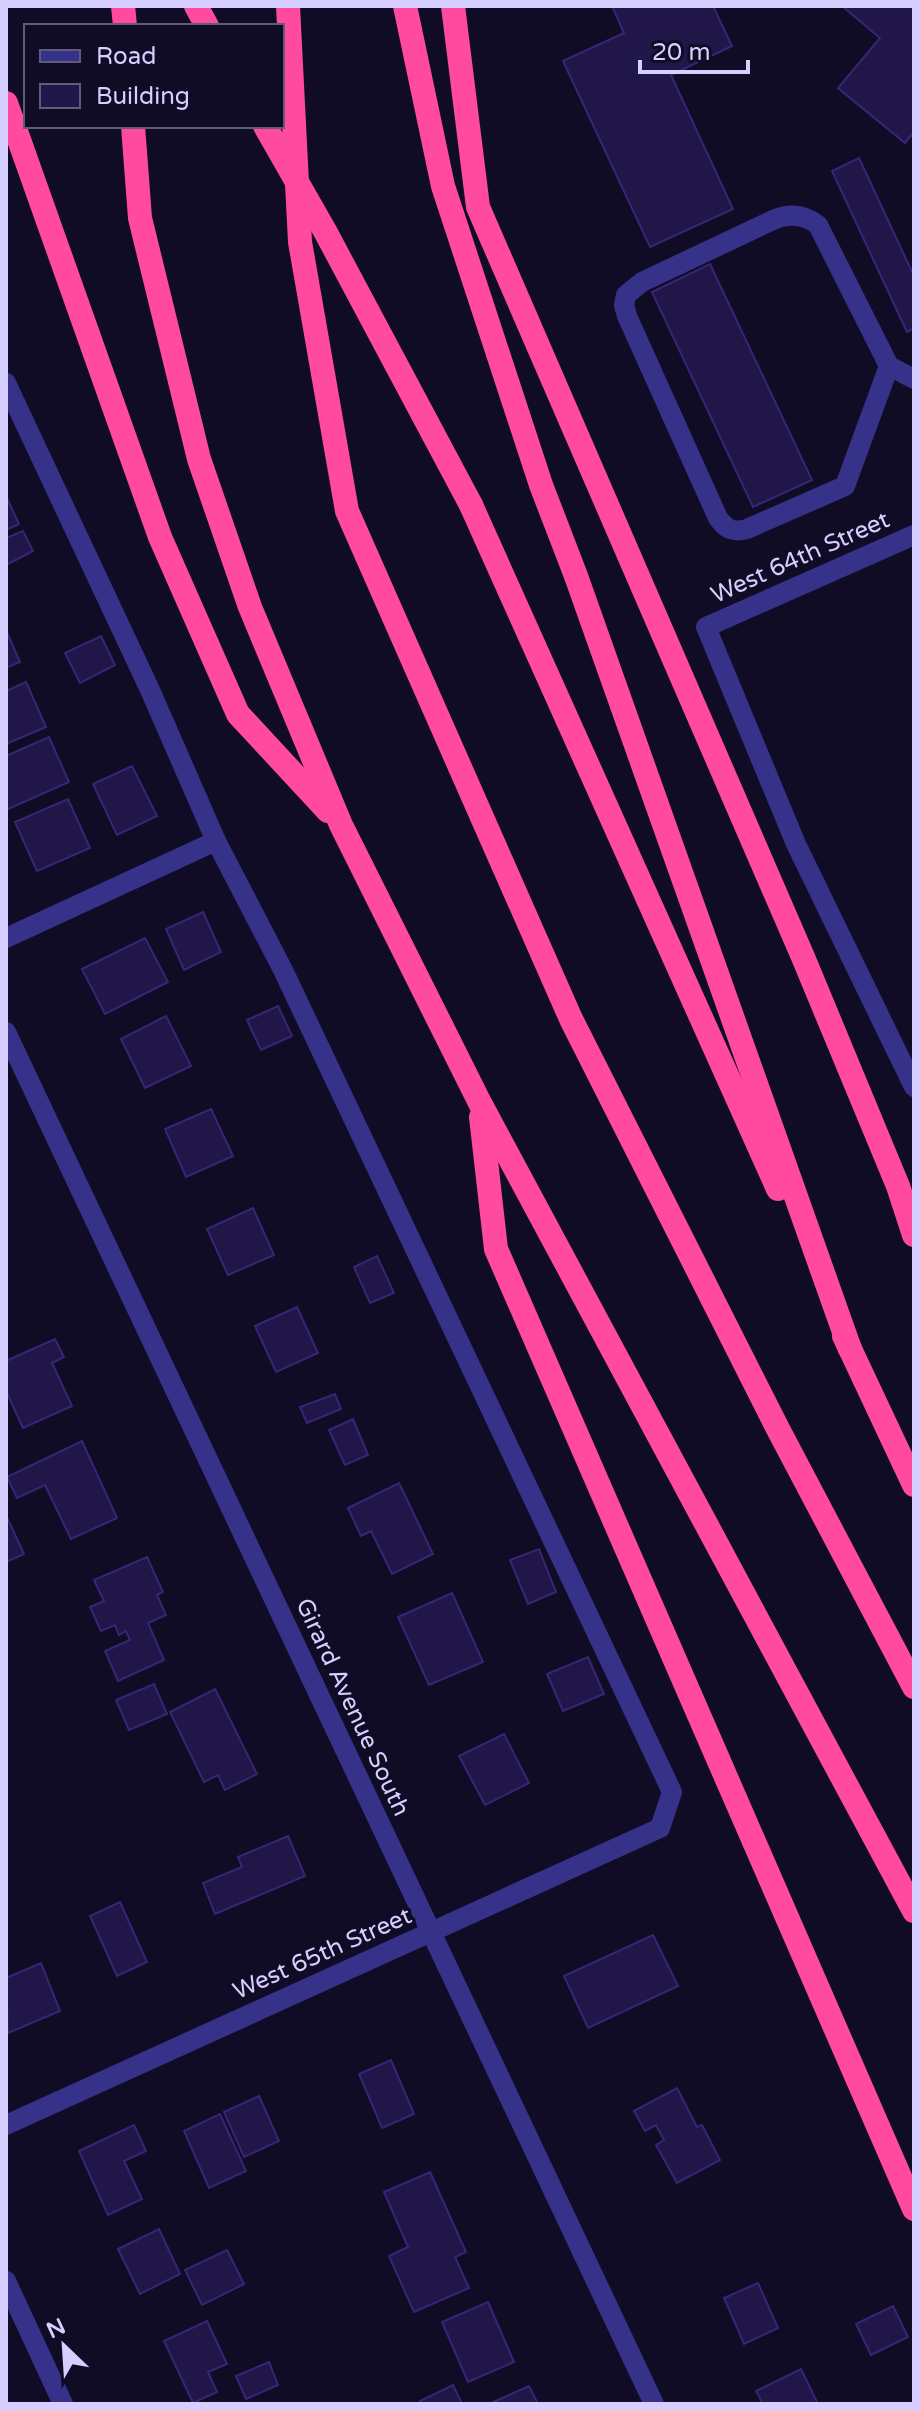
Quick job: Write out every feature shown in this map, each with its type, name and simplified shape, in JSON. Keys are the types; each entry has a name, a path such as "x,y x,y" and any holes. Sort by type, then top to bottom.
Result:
{"highway":[{"path":"196,6 206,24"},
{"path":"288,6 300,242 347,511 571,1019 778,1429 914,1687"},
{"path":"405,6 443,186 541,485 850,1349"},
{"path":"453,6 478,207 803,957 898,1186 914,1235"},
{"path":"6,105 160,537 238,714 341,825"},
{"path":"133,128 140,218 199,459 250,607 341,825 480,1103 914,1911"},
{"path":"266,128 325,231 471,505 914,1485"},
{"path":"480,1103 496,1249 914,2209"},
{"path":"898,1186 914,1213"}],"street":[{"path":"889,366 845,486 737,532 718,518 627,316 624,305 626,295 642,282 773,220 784,216 809,218 818,225 889,366 914,379"},
{"path":"6,383 150,690 216,841 6,938"},
{"name":"West 64th Street","path":"914,535 706,627 796,844 914,1087"},
{"name":"West 65th Street","path":"6,2125 660,1828 672,1792 283,970 216,841"},
{"name":"Girard Avenue South","path":"6,1032 654,2404"},
{"path":"6,2281 63,2404"}],"building":[{"path":"612,6 713,6 732,46 671,75 733,209 650,247 563,61 624,33"},
{"path":"842,6 914,6 914,132 905,143 838,88 880,38"},
{"path":"859,158 914,276 914,328 907,332 832,171"},
{"path":"710,264 812,480 753,507 652,292"},
{"path":"6,496 19,524 6,530"},
{"path":"23,531 33,551 6,565 6,538"},
{"path":"6,630 20,662 6,668"},
{"path":"101,636 115,665 80,683 65,653"},
{"path":"26,682 46,727 6,744 6,691"},
{"path":"49,737 69,782 6,810 6,756"},
{"path":"132,766 157,816 117,835 93,784"},
{"path":"68,799 90,848 37,871 15,822"},
{"path":"203,912 221,952 184,970 166,929"},
{"path":"145,938 168,982 105,1014 82,969"},
{"path":"278,1006 292,1036 261,1050 247,1020"},
{"path":"166,1016 191,1066 145,1088 121,1039"},
{"path":"211,1109 233,1156 186,1177 165,1129"},
{"path":"253,1208 274,1255 228,1275 207,1229"},
{"path":"377,1256 394,1293 370,1303 354,1267"},
{"path":"297,1307 318,1353 276,1372 255,1326"},
{"path":"55,1339 64,1357 52,1363 72,1406 23,1428 6,1391 6,1361"},
{"path":"335,1394 341,1409 307,1423 300,1407"},
{"path":"353,1419 368,1455 345,1465 329,1430"},
{"path":"82,1441 117,1518 71,1539 45,1485 17,1498 7,1477"},
{"path":"399,1483 433,1554 392,1574 371,1531 361,1536 348,1508"},
{"path":"6,1515 24,1554 6,1562"},
{"path":"539,1549 556,1592 528,1604 510,1560"},
{"path":"147,1557 163,1592 157,1595 166,1615 148,1623 164,1660 118,1681 105,1651 130,1640 126,1631 119,1635 115,1625 101,1631 90,1607 104,1601 94,1580"},
{"path":"452,1593 483,1662 429,1685 398,1617"},
{"path":"588,1657 604,1694 563,1711 547,1674"},
{"path":"154,1684 167,1714 129,1730 116,1700"},
{"path":"215,1689 257,1774 225,1790 218,1775 204,1782 170,1712"},
{"path":"504,1734 529,1783 485,1805 459,1756"},
{"path":"288,1836 305,1876 215,1914 203,1883 242,1867 238,1857"},
{"path":"120,1902 147,1962 117,1976 90,1916"},
{"path":"653,1935 678,1986 588,2028 564,1976"},
{"path":"41,1963 60,2011 8,2033 6,1978"},
{"path":"391,2060 414,2114 382,2128 359,2074"},
{"path":"677,2088 697,2127 702,2125 720,2160 677,2183 656,2145 664,2140 656,2125 645,2131 634,2111"},
{"path":"259,2096 279,2141 244,2157 224,2112"},
{"path":"220,2114 246,2171 209,2188 184,2131"},
{"path":"134,2125 146,2151 124,2161 142,2199 108,2215 79,2151"},
{"path":"430,2172 466,2252 455,2257 469,2288 414,2312 389,2256 408,2247 384,2192"},
{"path":"159,2229 180,2274 140,2294 118,2249"},
{"path":"227,2250 244,2284 202,2305 185,2270"},
{"path":"758,2283 778,2328 744,2344 724,2298"},
{"path":"488,2302 514,2362 468,2382 442,2322"},
{"path":"893,2306 908,2337 871,2355 856,2324"},
{"path":"207,2321 227,2364 208,2372 217,2392 193,2403 164,2341"},
{"path":"269,2362 278,2385 246,2399 236,2376"},
{"path":"801,2369 818,2404 763,2404 756,2391"},
{"path":"453,2385 462,2404 421,2404 420,2401"},
{"path":"529,2386 538,2404 489,2404"}]}
